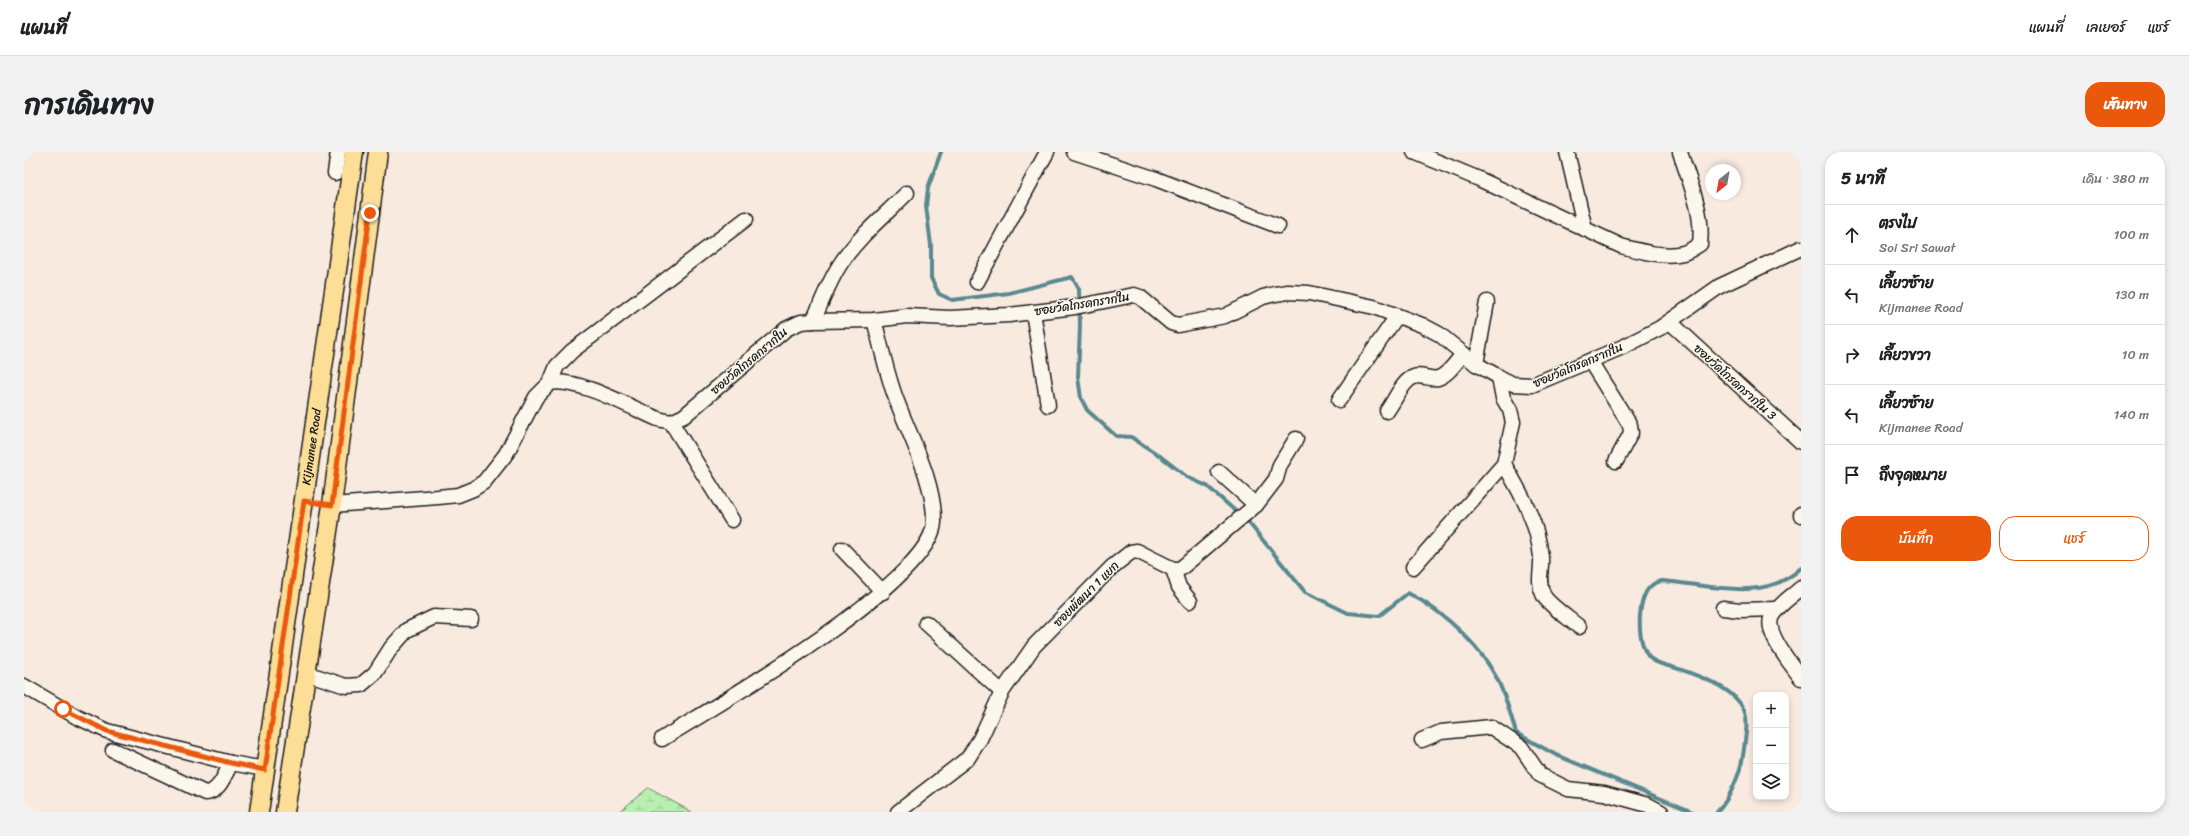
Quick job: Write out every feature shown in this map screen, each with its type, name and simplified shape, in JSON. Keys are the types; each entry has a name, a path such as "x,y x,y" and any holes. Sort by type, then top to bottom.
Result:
{"main road":[{"name":"Kijmanee Road","path":"259,812 354,152"},
{"path":"285,812 332,505 378,152"},
{"path":"304,501 332,505"}],"street":[{"path":"335,173 338,152"},
{"path":"977,282 1047,152"},
{"path":"1074,152 1156,179 1278,226"},
{"path":"1414,152 1479,179 1621,246 1644,252 1684,253 1700,244 1702,232 1696,203 1680,152"},
{"path":"1567,152 1585,230"},
{"path":"813,322 830,282 842,261 869,230 908,193"},
{"path":"332,505 438,498 458,495 473,489 484,482 506,454 536,397 550,383 557,366 572,351 746,219"},
{"name":"ซอยวัดโกรดกรากใน","path":"671,422 684,416 786,329 801,322 874,320 907,316 970,317 1033,312 1075,307 1134,295 1140,297 1171,323 1184,324 1225,316 1262,297 1288,292 1340,299 1374,307 1422,325 1439,334 1476,364 1499,377 1513,384 1532,386 1625,346 1670,322 1720,286 1801,248"},
{"path":"1476,364 1487,302"},
{"path":"1033,312 1048,405"},
{"path":"1339,400 1397,316"},
{"path":"662,739 788,660 883,592 928,543 935,523 928,482 894,395 874,320"},
{"name":"ซอยวัดโกรดกรากใน 3","path":"1670,322 1801,442"},
{"path":"1388,411 1400,393 1403,384 1414,377 1439,378 1447,372 1463,354"},
{"path":"1590,361 1630,425 1631,433 1616,461"},
{"path":"1413,567 1504,464 1513,422 1510,410 1502,398 1499,377"},
{"path":"550,383 559,381 577,384 658,420 671,422 732,520"},
{"path":"1190,601 1179,587 1173,569 1180,569 1256,505 1276,479 1280,465 1296,439"},
{"path":"1504,464 1524,498 1536,535 1541,558 1539,580 1543,596 1579,627"},
{"path":"1219,472 1256,505"},
{"path":"842,549 883,592"},
{"name":"ซอยพัฒนา 1 แยก","path":"898,812 968,758 980,739 1002,692 1034,646 1112,567 1127,554 1137,551 1173,569"},
{"path":"1801,588 1776,609 1771,617 1770,625 1772,635 1801,678"},
{"path":"1723,608 1740,610 1776,609"},
{"path":"306,673 346,686 361,685 375,673 390,648 407,630 434,617 471,619"},
{"path":"926,623 1002,692"},
{"path":"25,688 107,731 231,763 265,770"},
{"path":"1422,740 1441,732 1491,727 1521,747 1540,775 1568,789 1604,793 1648,805 1661,812"},
{"path":"113,750 205,793 210,793 215,789 231,763"}],"green space":[{"path":"648,788 692,812 619,812"}],"waterway":[{"path":"941,152 928,188 926,206 931,245 931,278 939,294 952,300 1009,293 1072,277 1079,289 1080,326 1078,377 1081,398 1087,410 1116,436 1131,437 1160,456 1187,477 1207,486 1249,523 1305,592 1348,613 1379,616 1408,593 1436,611 1463,634 1486,661 1502,690 1516,733 1556,755 1693,812"},
{"path":"1717,812 1727,799 1735,783 1741,765 1746,730 1744,710 1739,702 1726,690 1699,677 1662,665 1651,659 1646,653 1640,634 1640,611 1646,592 1652,585 1662,581 1716,588 1752,589 1770,586 1786,579 1801,568"}],"route":[{"path":"63,709 107,731 231,763 265,770 304,501 332,505 370,213"}]}
